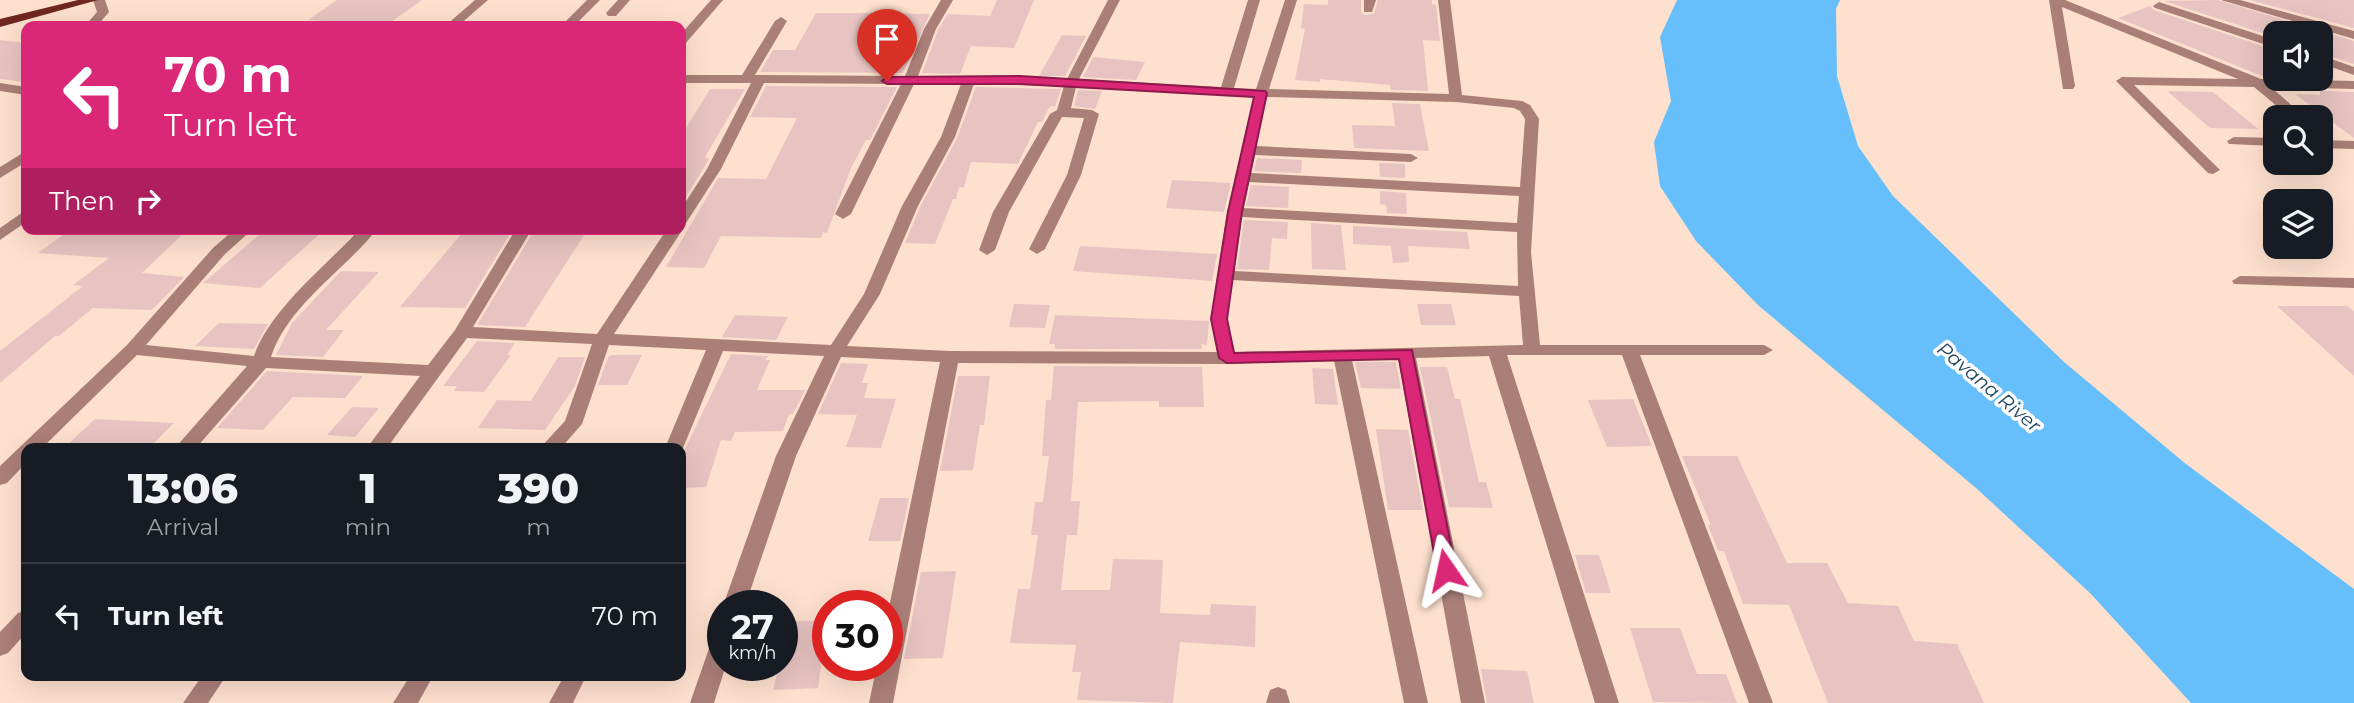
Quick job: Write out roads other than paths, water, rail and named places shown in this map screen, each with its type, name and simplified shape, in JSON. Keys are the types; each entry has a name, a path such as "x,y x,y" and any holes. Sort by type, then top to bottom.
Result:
{"main road":[{"path":"0,15 62,0"},
{"path":"0,23 92,0"}],"street":[{"path":"95,21 103,12 99,0"},
{"path":"457,21 482,0"},
{"path":"572,21 594,0"},
{"path":"612,13 624,0"},
{"path":"686,35 717,0"},
{"path":"844,214 909,81 930,29 947,0"},
{"path":"1063,112 1071,83 1114,0"},
{"path":"1226,92 1254,0"},
{"path":"1227,358 1219,319 1235,212 1261,93 1291,0"},
{"path":"1444,0 1456,98"},
{"path":"2227,0 2354,35"},
{"path":"2055,1 2256,82 2284,105"},
{"path":"2055,1 2068,86"},
{"path":"2159,6 2263,40"},
{"path":"686,212 714,169 781,21"},
{"path":"2333,64 2354,71"},
{"path":"686,79 1071,83 1226,92 1456,98 1503,101 1525,108 1532,120 1523,252 1532,350"},
{"path":"740,590 786,456 835,352 872,294 910,206 948,137 969,80"},
{"path":"2213,170 2122,81 2354,85"},
{"path":"3,90 21,91"},
{"path":"987,250 1001,212 1058,114 1092,114 1074,175 1037,249"},
{"path":"2234,141 2263,142"},
{"path":"2333,142 2354,145"},
{"path":"1249,150 1411,158"},
{"path":"0,174 21,159"},
{"path":"1243,177 1527,192"},
{"path":"1235,212 1524,228"},
{"path":"0,235 21,219"},
{"path":"36,443 133,349 219,251 238,235"},
{"path":"189,443 261,362 276,328 363,235"},
{"path":"381,443 462,332 520,235"},
{"path":"556,443 573,424 603,338 671,235"},
{"path":"1226,275 1527,291"},
{"path":"2240,281 2354,283"},
{"path":"462,332 950,357 1227,358 1496,350 1764,350"},
{"path":"677,443 716,346"},
{"path":"133,349 261,362 432,371"},
{"path":"1496,350 1607,703"},
{"path":"1629,350 1761,703"},
{"path":"1406,354 1473,703"},
{"path":"1342,355 1416,703"},
{"path":"881,703 950,357"},
{"path":"0,478 21,458"},
{"path":"0,647 21,624"},
{"path":"195,703 211,681"},
{"path":"405,703 419,681"},
{"path":"561,703 572,681"},
{"path":"702,703 709,681"}],"water":[{"name":"Pavana River","path":"1677,0 1840,0 1836,9 1837,76 1858,146 1893,196 2064,362 2186,464 2354,589 2354,703 2191,703 2090,593 1976,488 1759,306 1696,241 1660,186 1654,142 1671,101 1660,37"}]}
